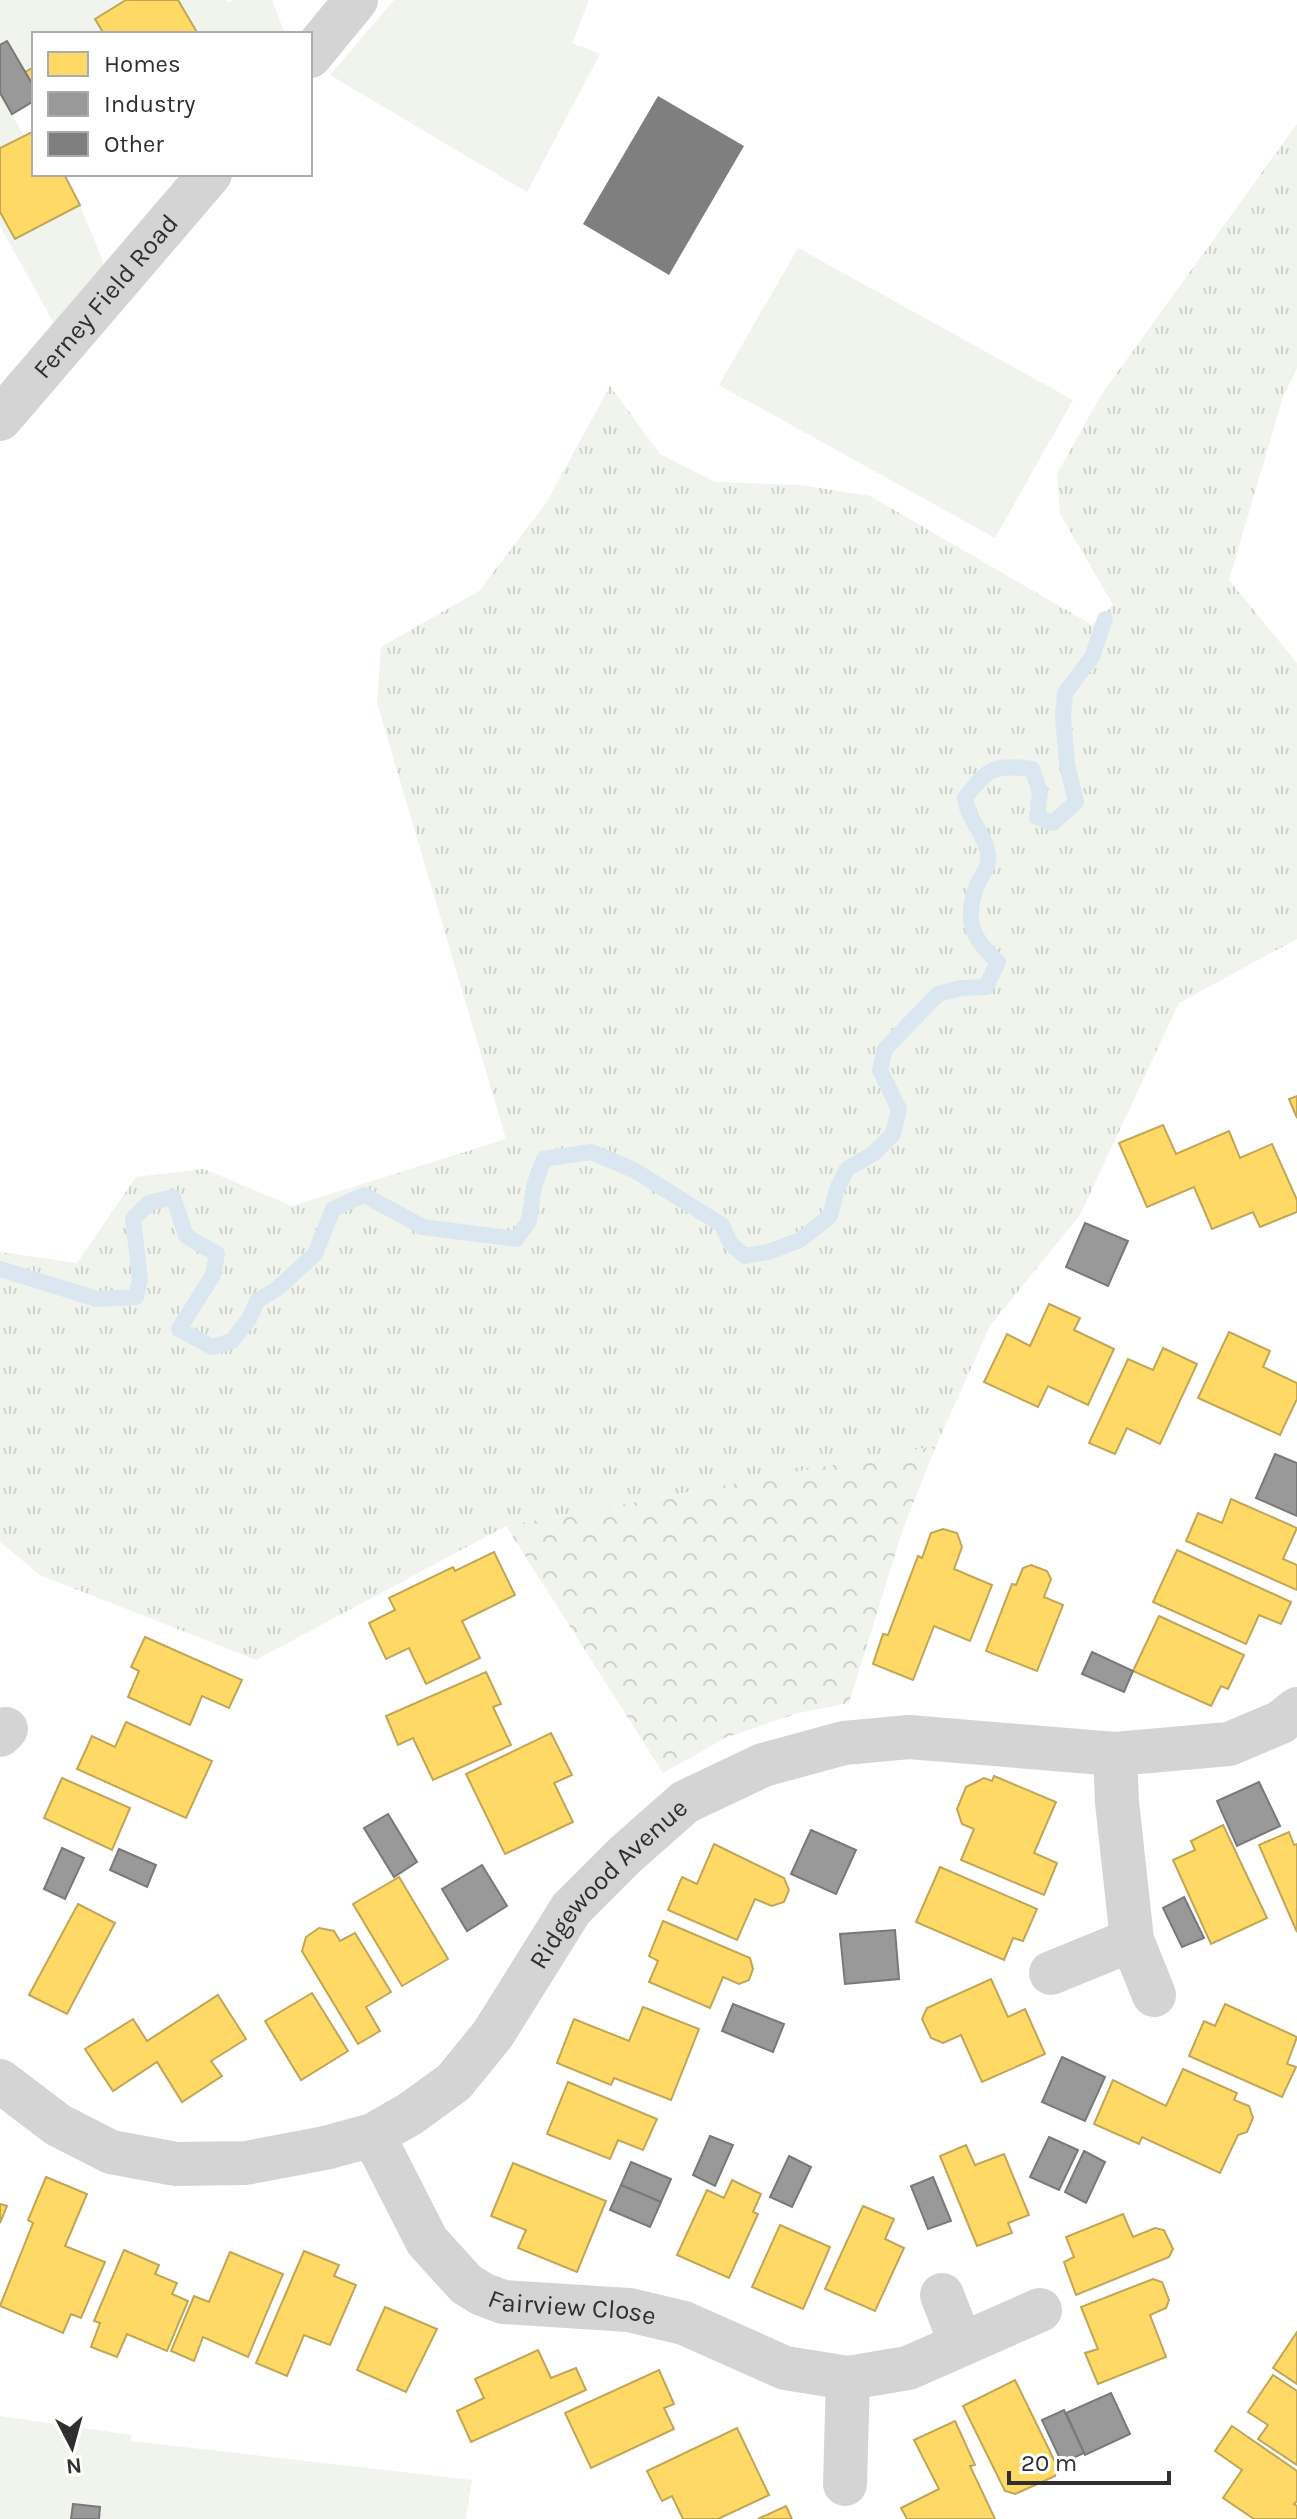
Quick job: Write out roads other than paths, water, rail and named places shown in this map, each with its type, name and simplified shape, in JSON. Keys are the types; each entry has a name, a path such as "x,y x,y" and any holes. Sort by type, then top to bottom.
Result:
{"street":[{"path":"312,54 356,0"},
{"name":"Ferney Field Road","path":"0,419 208,176"},
{"name":"Ridgewood Avenue","path":"0,2081 58,2125 111,2152 176,2164 246,2163 373,2135 410,2114 454,2082 493,2034 571,1909 625,1855 685,1802 763,1765 844,1743 909,1737 1115,1754 1229,1744 1281,1722 1297,1709"},
{"path":"1115,1754 1132,1940 1154,1995"},
{"path":"1051,1973 1132,1940"},
{"name":"Fairview Close","path":"373,2135 427,2241 466,2284 503,2302 643,2313 684,2323 785,2368 848,2378 908,2368 1040,2310"},
{"path":"942,2295 961,2344"},
{"path":"845,2484 848,2378"}],"waterway":[{"path":"0,1269 97,1299 136,1297 140,1279 133,1219 149,1203 173,1197 186,1236 217,1254 213,1275 179,1329 212,1347 232,1341 249,1319 257,1301 278,1288 315,1254 333,1209 364,1195 423,1227 516,1239 529,1221 534,1186 544,1159 591,1152 634,1170 722,1225 730,1243 745,1256 768,1252 800,1240 830,1216 837,1189 847,1169 873,1154 893,1134 899,1109 880,1070 885,1049 938,994 961,988 986,987 998,962 976,936 972,928 971,909 988,854 965,798 986,774 1009,767 1032,769 1040,792 1037,817 1053,823 1076,802 1067,764 1063,717 1065,693 1092,657 1105,619"}]}
